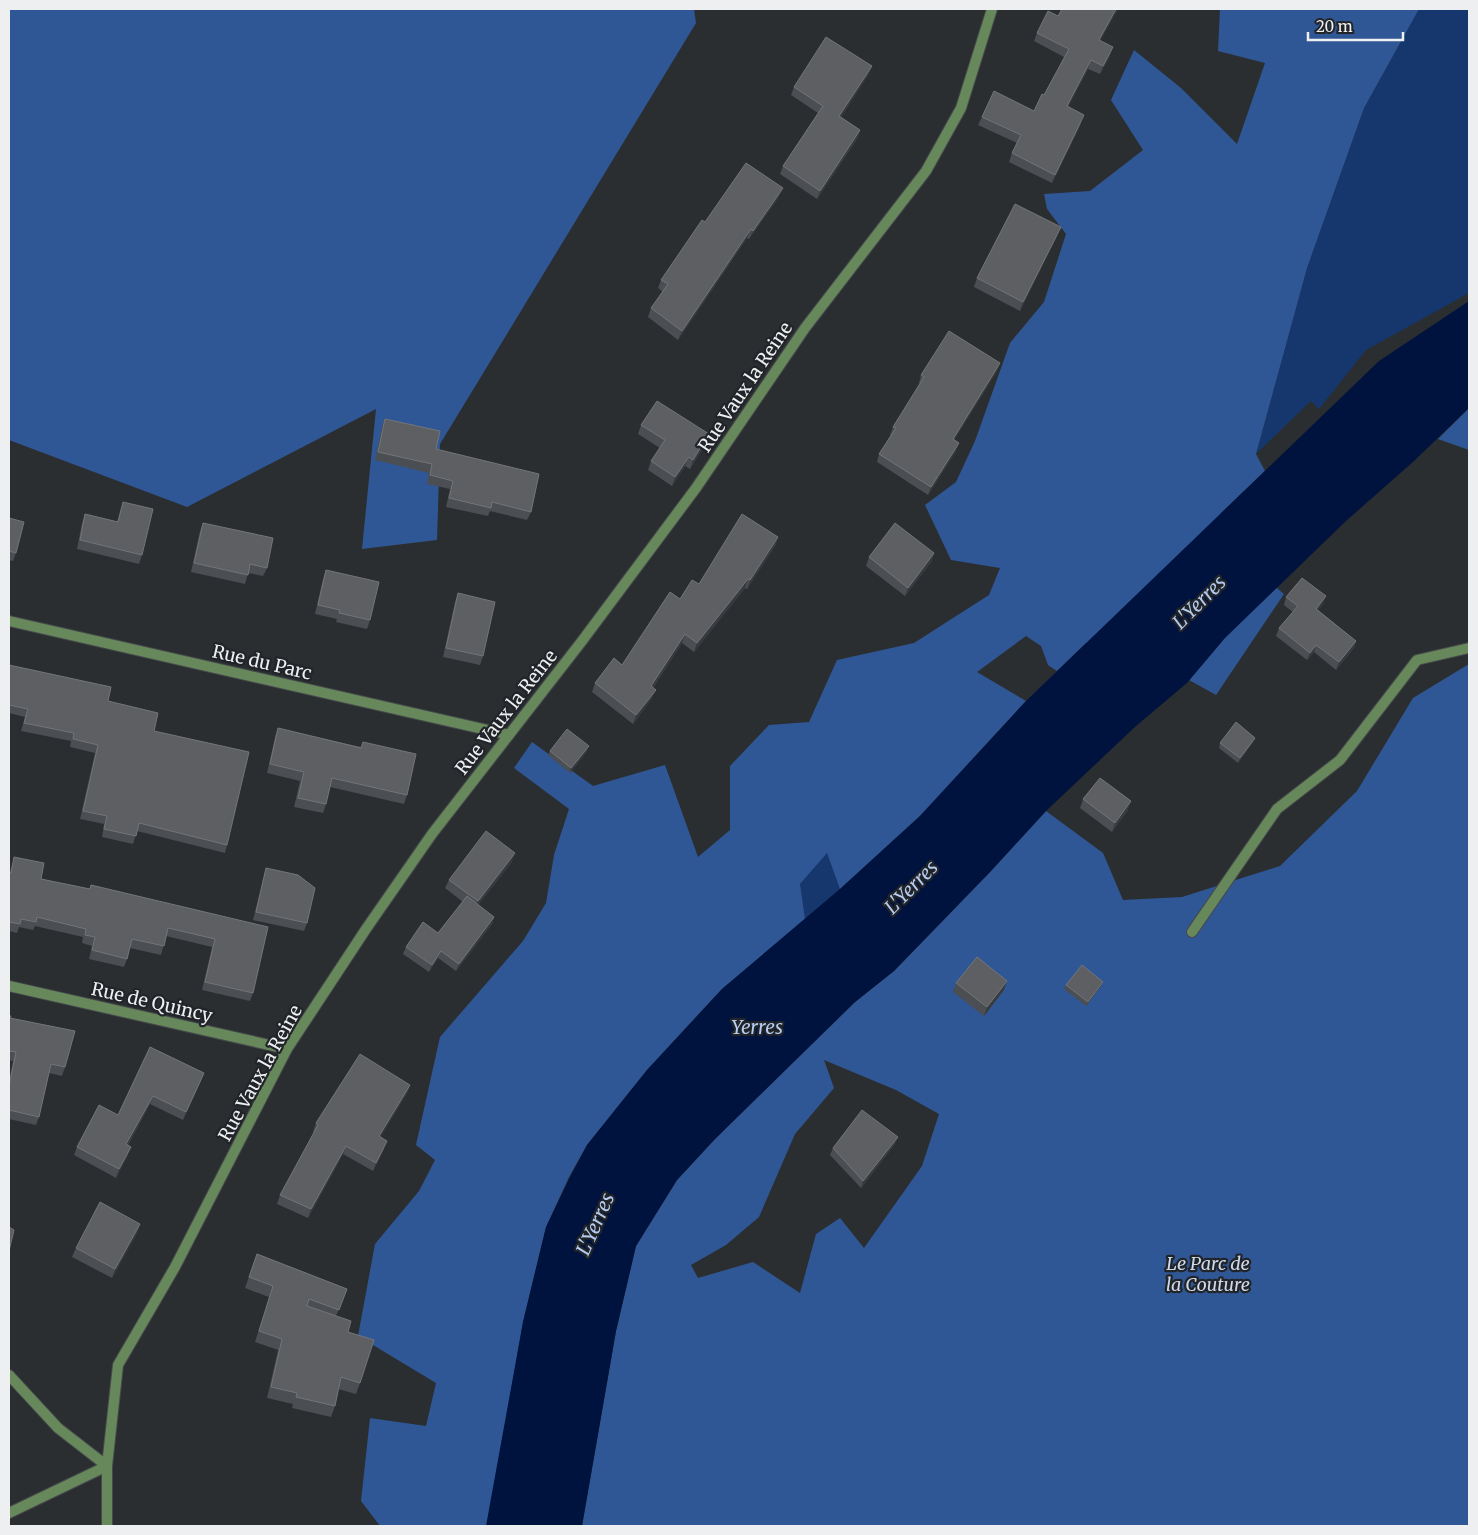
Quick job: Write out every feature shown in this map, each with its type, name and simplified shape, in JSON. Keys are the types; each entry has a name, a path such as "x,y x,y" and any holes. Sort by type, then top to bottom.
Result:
{"street":[{"name":"Rue Vaux la Reine","path":"107,1526 107,1466 118,1365 175,1267 287,1049 366,929 432,834 582,641 696,488 804,328 926,171 961,108 992,9"},
{"name":"Rue du Parc","path":"9,621 509,735"},
{"path":"1192,932 1277,809 1340,760 1417,660 1469,648"},
{"name":"Rue de Quincy","path":"9,986 287,1049"},
{"path":"9,1375 58,1428 107,1466 9,1513"}],"shaded area":[{"path":"1419,9 1469,9 1469,293 1366,350 1319,409 1311,401 1256,454 1307,268 1364,108"},
{"path":"827,852 840,889 805,919 800,884"}],"green space":[{"path":"9,9 694,9 696,23 440,444 437,540 362,549 376,409 187,507 9,440"},
{"path":"1220,9 1419,9 1364,108 1307,268 1256,454 1265,471 1221,513 1242,585 1277,588 1284,594 1216,695 1153,660 1086,643 1057,671 1048,665 1041,646 1026,636 977,672 1026,701 920,816 840,889 827,853 800,884 805,919 722,989 647,1070 587,1145 569,1177 546,1227 523,1322 488,1526 380,1526 361,1501 370,1418 426,1426 436,1383 358,1336 375,1244 419,1191 435,1160 416,1145 440,1037 523,941 546,903 554,855 569,809 514,768 532,742 593,786 665,765 698,857 730,830 730,766 769,725 809,722 837,660 914,643 989,595 1000,568 951,560 925,505 956,482 975,441 1010,343 1044,302 1066,234 1047,209 1044,194 1090,191 1143,150 1111,100 1134,50 1181,88 1237,144 1265,63 1218,51"},
{"path":"1469,408 1469,450 1438,439"},
{"name":"Le Parc de la Couture","path":"1469,664 1469,1526 582,1526 616,1331 636,1246 677,1180 715,1139 855,1002 894,971 1046,811 1103,853 1123,900 1182,897 1280,866 1357,791 1413,698","holes":["824,1060 896,1090 939,1114 922,1166 864,1248 840,1218 816,1234 800,1293 753,1262 698,1278 691,1265 726,1245 759,1217 795,1134 834,1088"]}],"water":[{"name":"Yerres","path":"1469,301 1469,408 1414,461 1346,521 1225,638 1187,683 1136,726 1046,811 894,971 855,1002 715,1139 677,1180 636,1246 616,1331 582,1526 486,1526 523,1322 546,1227 587,1145 647,1070 722,989 840,889 920,816 1026,701 1379,361"}],"building":[{"path":"1062,9 1116,9 1099,40 1113,47 1103,66 1091,60 1067,106 1084,115 1055,175 1012,153 1021,135 982,117 994,91 1034,111 1069,49 1037,33 1048,11 1058,16"},
{"path":"826,37 872,66 839,116 860,130 820,191 783,166 823,106 794,87"},
{"path":"746,163 783,188 753,231 751,229 682,331 651,308 668,284 661,280 702,220 705,222"},
{"path":"1015,204 1061,227 1023,302 977,278"},
{"path":"949,331 1000,363 953,439 959,443 931,487 879,454 896,428 893,427 924,377 921,375"},
{"path":"657,401 709,434 693,460 689,457 675,477 651,461 665,440 641,425"},
{"path":"385,419 440,431 436,449 539,474 531,512 492,502 491,508 449,498 453,481 430,475 432,464 378,452"},
{"path":"123,502 153,509 142,555 80,540 85,514 118,522"},
{"path":"742,514 778,537 750,580 748,579 697,643 685,634 651,686 656,690 636,715 595,683 614,658 622,665 670,592 680,599 692,580 699,584"},
{"path":"9,518 24,522 16,553 9,551"},
{"path":"203,523 273,538 267,568 250,564 248,575 194,563"},
{"path":"895,523 934,553 908,588 869,557"},
{"path":"326,570 379,582 370,620 339,613 340,610 318,605"},
{"path":"1302,578 1326,596 1316,609 1356,641 1339,662 1316,645 1310,653 1279,628 1298,606 1286,597"},
{"path":"458,593 495,602 483,656 446,648"},
{"path":"9,665 111,687 108,701 158,713 154,731 249,752 227,845 139,823 136,836 104,829 107,816 83,811 98,745 73,739 74,733 24,723 28,709 9,705"},
{"path":"1236,722 1255,738 1240,758 1220,743"},
{"path":"278,728 361,748 363,742 416,754 407,795 332,778 326,804 298,798 304,772 270,764"},
{"path":"567,729 589,746 571,768 550,751"},
{"path":"1100,778 1131,801 1115,823 1083,799"},
{"path":"486,831 515,853 478,901 449,880"},
{"path":"14,857 44,863 41,879 90,889 91,885 268,927 253,993 205,982 215,939 168,928 164,946 132,939 127,959 92,950 95,937 85,935 86,929 37,917 36,922 21,919 20,924 9,922 9,872 11,873"},
{"path":"266,868 298,875 315,888 307,923 256,912"},
{"path":"467,896 494,917 459,964 441,951 432,965 406,947 423,922 438,933"},
{"path":"977,957 1007,981 987,1007 956,983"},
{"path":"1082,965 1103,982 1088,1002 1066,985"},
{"path":"9,1016 11,1016 10,1018 75,1031 65,1067 51,1064 39,1117 9,1110 9,1086 16,1052 9,1051"},
{"path":"150,1047 204,1073 186,1112 153,1096 126,1144 131,1147 119,1169 77,1147 99,1105 118,1115"},
{"path":"360,1054 410,1085 379,1136 387,1141 376,1163 346,1146 311,1209 280,1195 318,1125 316,1123"},
{"path":"862,1110 898,1137 863,1181 833,1148"},
{"path":"100,1202 140,1224 115,1269 76,1248"},
{"path":"9,1227 14,1230 9,1251"},
{"path":"257,1254 347,1289 339,1310 309,1299 307,1306 351,1321 348,1332 374,1340 360,1383 341,1377 335,1406 296,1397 297,1393 271,1387 282,1339 259,1331 273,1286 249,1277"}],"water label":[{"name":"L'Yerres","path":"1199,602"},
{"name":"L'Yerres","path":"911,887"},
{"name":"L'Yerres","path":"595,1224"}]}
